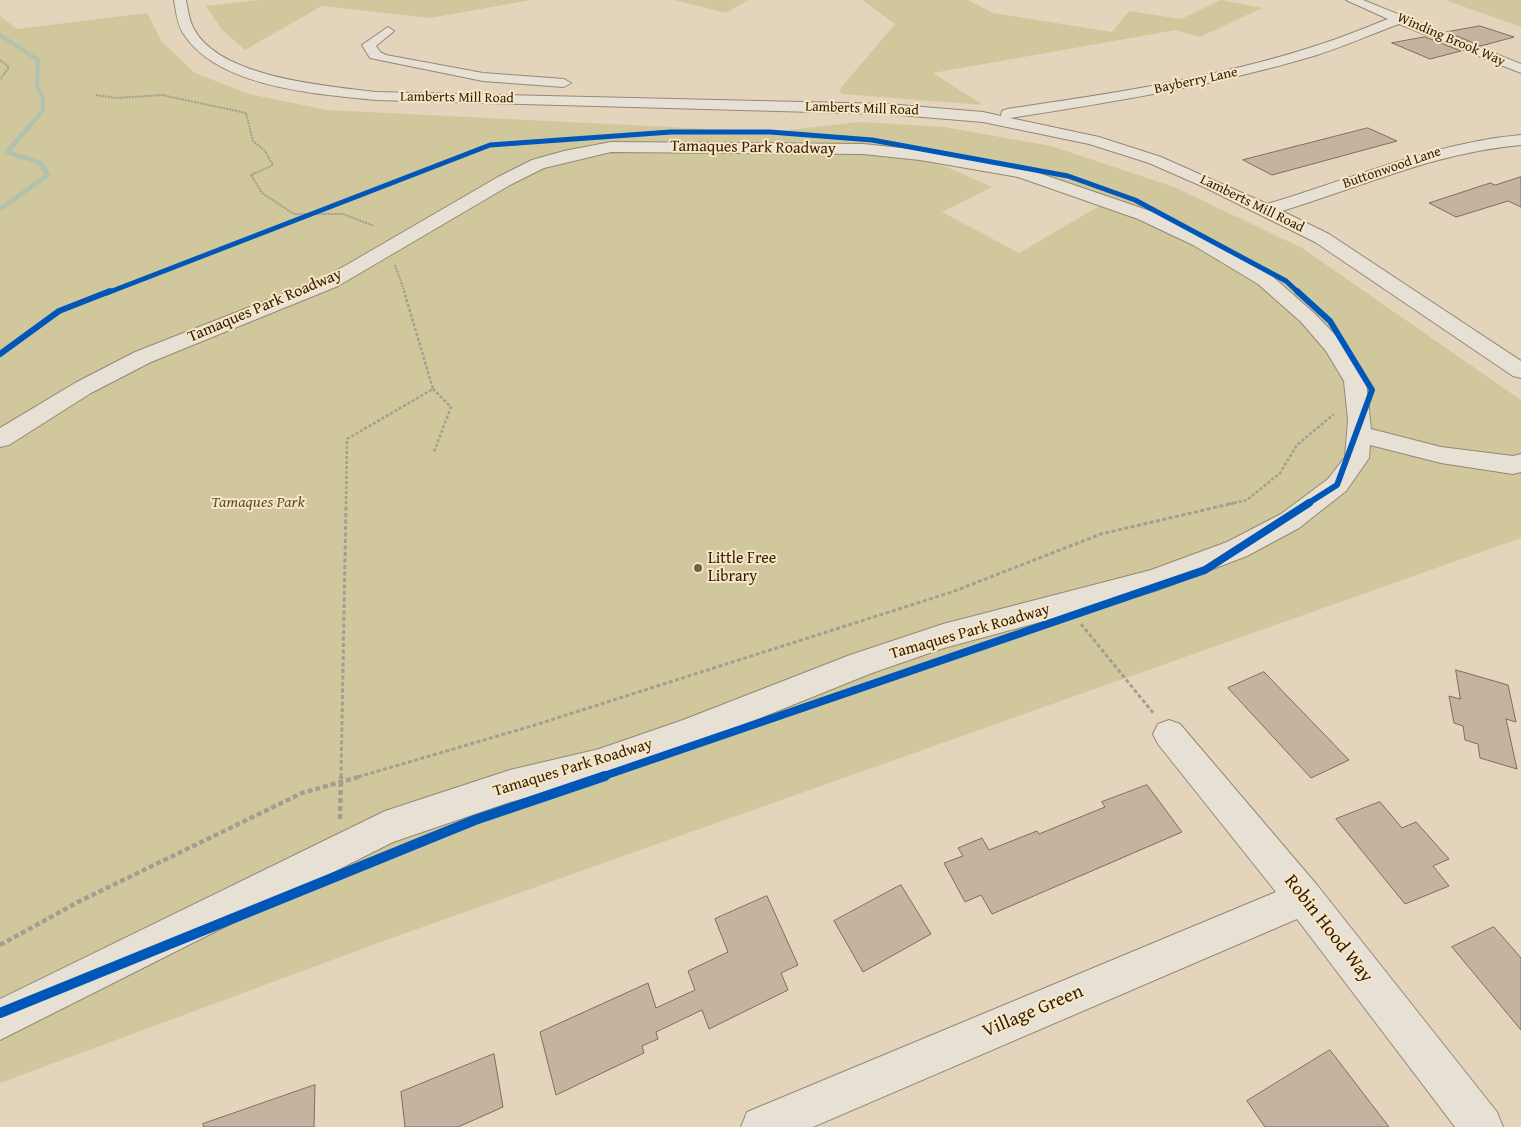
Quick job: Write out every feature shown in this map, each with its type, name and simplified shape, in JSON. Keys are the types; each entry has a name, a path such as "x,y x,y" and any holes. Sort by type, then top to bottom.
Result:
{"street":[{"name":"Lamberts Mill Road","path":"180,0 188,32 204,50 227,63 251,73 318,89 376,96 887,109 986,117 1093,140 1146,157 1212,184 1322,238 1521,371"},
{"name":"Winding Brook Way","path":"1352,0 1521,69"},
{"name":"Bayberry Lane","path":"986,117 1094,101 1225,76 1303,55 1400,19"},
{"path":"388,31 369,45 375,55 483,77 583,84"},
{"path":"525,100 543,82"},
{"path":"824,92 845,108"},
{"name":"Buttonwood Lane","path":"1266,210 1445,150 1481,143 1521,140"},
{"name":"Tamaques Park Roadway","path":"0,439 83,388 144,357 324,285 382,237 538,164 564,156 610,147 863,150 974,163 1021,173 1144,215 1200,241 1265,280 1308,318 1335,348 1355,381 1360,420 1357,458 1337,485 1290,521 1237,549 1164,577 1066,606 944,636 861,664 599,764 510,786 385,828 0,1020"},
{"path":"1359,434 1441,455 1513,465 1521,463"},
{"name":"Robin Hood Way","path":"1170,734 1304,898 1482,1127"},
{"name":"Village Green","path":"762,1127 1304,898"}],"path":[{"path":"0,60 9,67 0,80"},
{"path":"96,95 116,98 162,95 246,113 253,142 266,151 274,165 251,175 262,193 294,214 343,214 382,237 414,317 432,389 444,398 451,407 434,452"},
{"path":"294,221 338,204"},
{"path":"339,850 347,439 432,389"},
{"path":"0,945 80,901 302,793 536,725 952,592 1101,534 1247,500 1280,473 1297,445 1338,411"},
{"path":"1066,606 1170,734"}],"green space":[{"path":"258,0 531,0 430,18 322,6 245,50 222,30 206,6"},
{"path":"674,0 748,0 726,13"},
{"path":"862,0 968,0 993,13 1112,32 1129,11 1181,19 1221,0 1262,8 1200,37 1176,30 933,73 983,105 842,94 839,90 895,24"},
{"path":"1445,0 1521,0 1521,27"},
{"name":"Tamaques Park","path":"147,13 162,42 195,73 249,94 327,110 770,132 860,122 944,127 1051,146 1174,187 1302,248 1521,400 1521,538 389,939 0,1083 0,16 17,29","holes":["904,148 1113,197 1019,253 942,212 992,187"]}],"building":[{"path":"1480,26 1514,37 1481,46 1447,32"},
{"path":"1425,37 1461,51 1430,59 1392,43"},
{"path":"1368,128 1397,141 1272,175 1243,160"},
{"path":"1521,177 1521,207 1508,201 1456,217 1429,203 1490,183 1495,185"},
{"path":"1456,670 1508,685 1516,722 1506,719 1517,769 1480,758 1478,744 1465,740 1463,726 1454,723 1449,696 1460,699"},
{"path":"1264,672 1349,760 1311,778 1228,688"},
{"path":"1147,785 1182,832 992,914 981,895 965,902 944,863 963,856 958,848 982,838 989,850 1037,831 1039,834 1105,807 1102,802"},
{"path":"1380,802 1402,828 1416,822 1449,859 1433,866 1449,886 1405,904 1336,819"},
{"path":"901,885 931,934 863,972 834,921"},
{"path":"767,896 798,965 781,973 788,990 709,1029 702,1010 656,1032 658,1039 642,1046 644,1053 556,1095 540,1032 648,983 656,1008 695,990 688,971 728,952 715,919"},
{"path":"1494,927 1521,958 1521,1030 1452,947"},
{"path":"1330,1050 1389,1127 1265,1127 1247,1101"},
{"path":"494,1054 503,1107 458,1127 405,1127 401,1092"},
{"path":"315,1085 314,1127 204,1127 203,1124"}],"waterway":[{"path":"0,35 38,60 37,86 43,98 43,111 28,128"},
{"path":"0,209 48,175 40,163 7,152 29,127"}],"cycle path":[{"path":"0,354 59,311 490,145 671,132 770,132 872,140 1068,176 1135,200 1286,281 1330,321 1372,390 1337,485 1205,570 475,820 0,1013"}],"place":[{"name":"Little Free Library","path":"698,568"}]}
